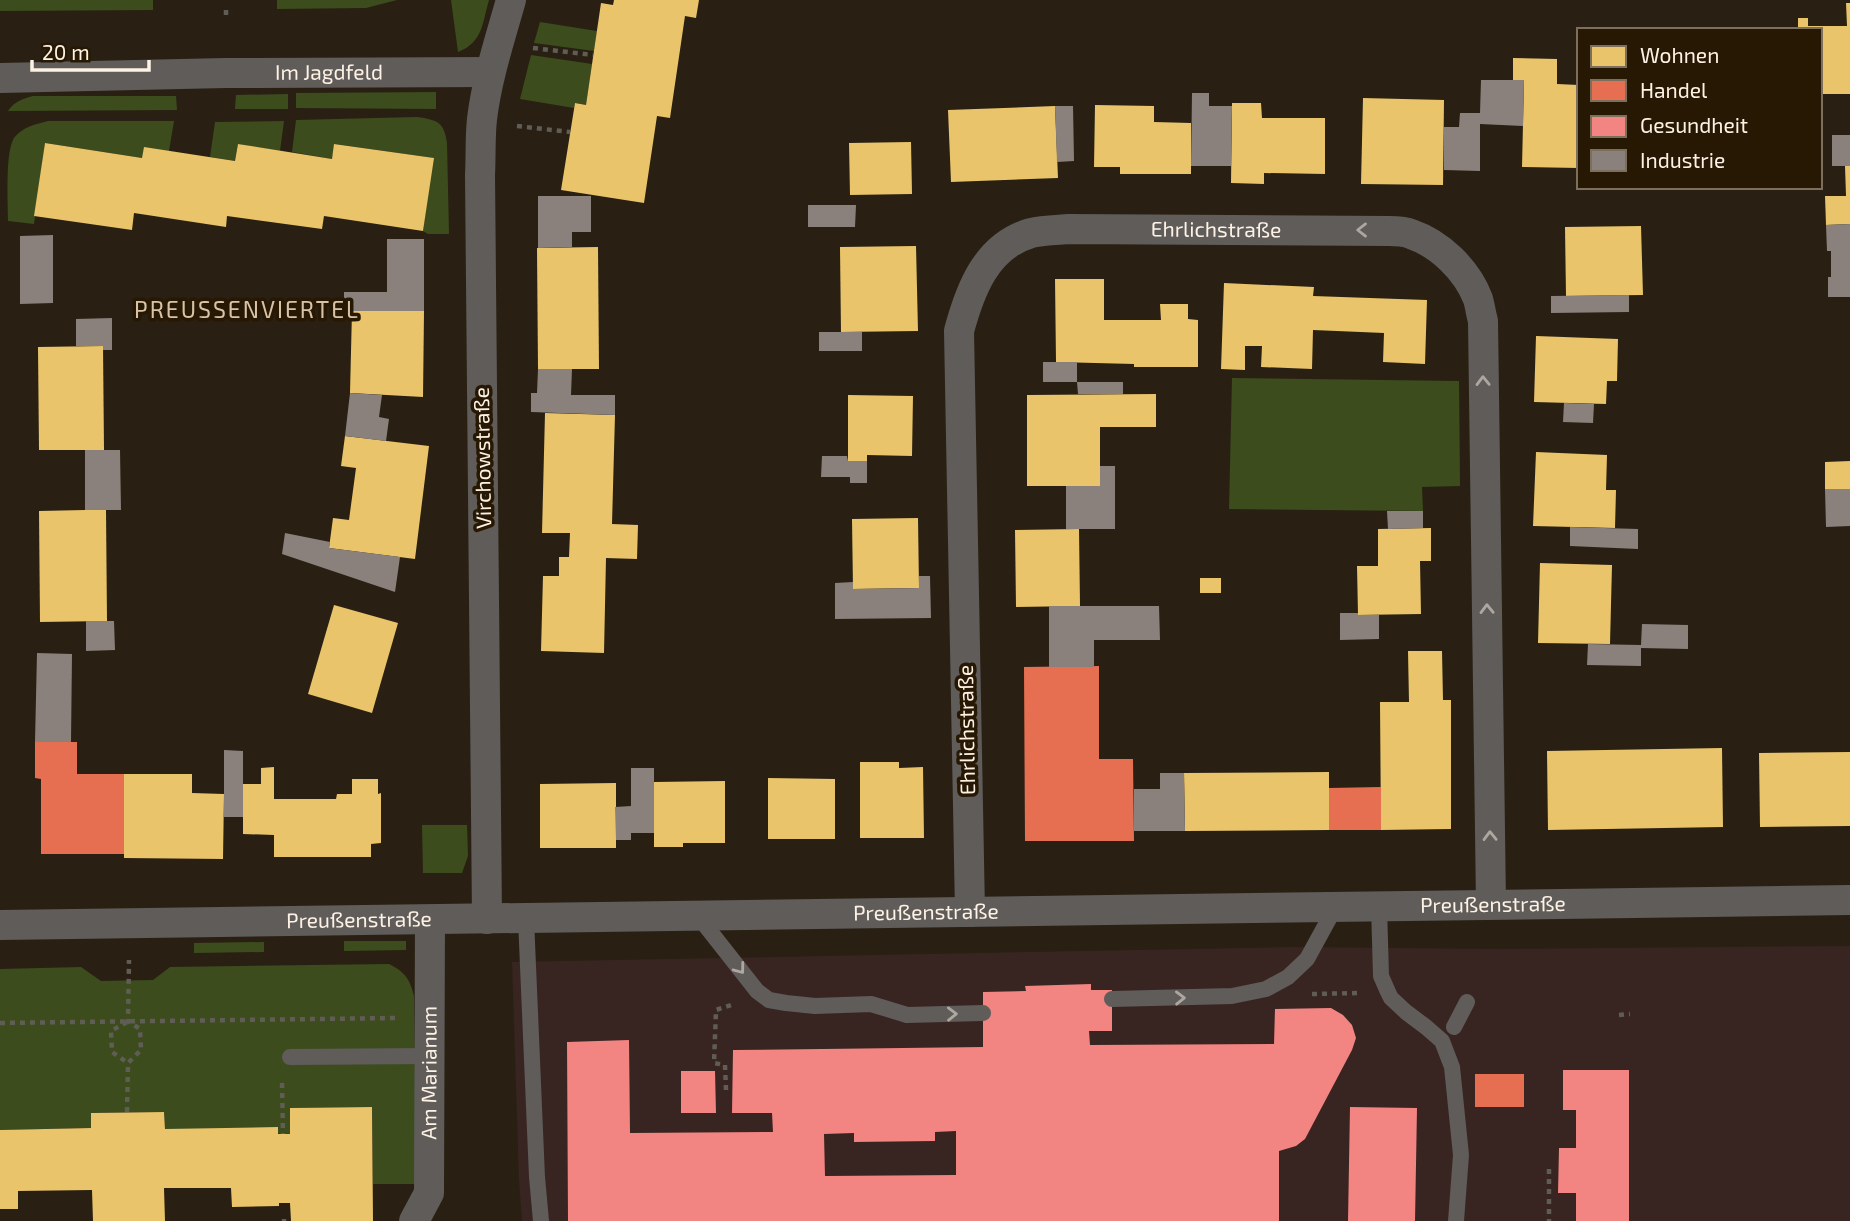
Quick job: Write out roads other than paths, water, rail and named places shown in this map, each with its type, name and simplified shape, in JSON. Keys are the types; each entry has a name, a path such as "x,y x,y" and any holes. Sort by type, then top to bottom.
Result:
{"street":[{"name":"Virchowstraße","path":"487,919 480,175 482,122 490,72 511,0"},
{"name":"Im Jagdfeld","path":"0,78 226,73 490,72"},
{"name":"Ehrlichstraße","path":"970,912 960,331 967,300 983,269 997,252 1012,241 1032,233 1069,229 1389,230 1408,233 1427,241 1445,254 1469,282 1478,299 1483,321 1491,904"},
{"name":"Preußenstraße","path":"0,925 1850,900"},
{"name":"Am Marianum","path":"414,1221 429,1193 429,920"}],"lane":[{"path":"1112,999 1232,996 1266,989 1288,977 1307,959 1336,906"},
{"path":"1379,906 1381,976 1388,992 1406,1012 1442,1041 1452,1067 1461,1155 1456,1221"},
{"path":"698,916 757,991 769,1000 816,1006 871,1004 907,1015 983,1013"},
{"path":"526,919 541,1221"},
{"path":"1454,1027 1466,1002"},
{"path":"290,1057 429,1056"}],"district":[{"name":"PREUSSENVIERTEL","path":"247,310"}]}
